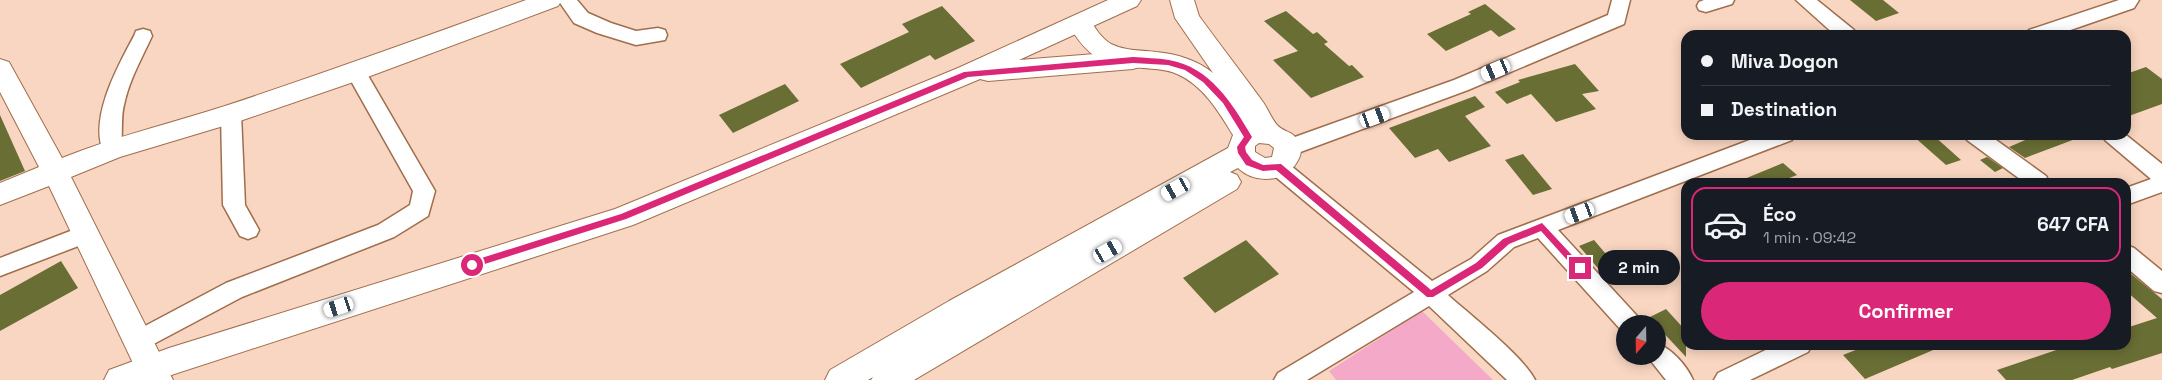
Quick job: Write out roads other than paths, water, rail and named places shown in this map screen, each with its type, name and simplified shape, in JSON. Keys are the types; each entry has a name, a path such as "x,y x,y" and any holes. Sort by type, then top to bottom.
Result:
{"main road":[{"path":"0,194 112,149 231,114 356,72 550,0"},
{"path":"120,380 154,374 623,216 967,74 1129,0"},
{"path":"1182,0 1187,18 1256,111 1263,150"},
{"path":"1080,24 1086,37 1093,45 1104,51 1133,60"},
{"path":"967,74 1133,60 1168,62 1187,68 1205,80 1225,101 1263,150"},
{"path":"0,68 55,171 154,374"},
{"path":"842,380 968,319 1263,150"},
{"path":"887,380 968,319"}],"street":[{"path":"567,0 581,18 604,28 636,38 658,35"},
{"path":"1263,150 1461,85 1617,18 1621,0"},
{"path":"1706,6 1725,0"},
{"path":"1804,0 1841,30"},
{"path":"2051,30 2127,4 2130,0"},
{"path":"112,149 109,135 110,117 116,95 123,75 143,36"},
{"path":"138,341 234,290 386,231 420,210 424,191 356,72"},
{"path":"231,114 234,205 248,230"},
{"path":"1286,380 1479,266 1506,241 1772,140"},
{"path":"1981,140 2033,178"},
{"path":"2118,140 2162,176"},
{"path":"1263,150 1430,294 1523,380"},
{"path":"2131,195 2162,183"},
{"path":"1542,227 1622,315"},
{"path":"0,267 86,234"},
{"path":"2131,258 2162,284"},
{"path":"1726,380 1789,350"},
{"path":"1666,363 1681,380"}]}
